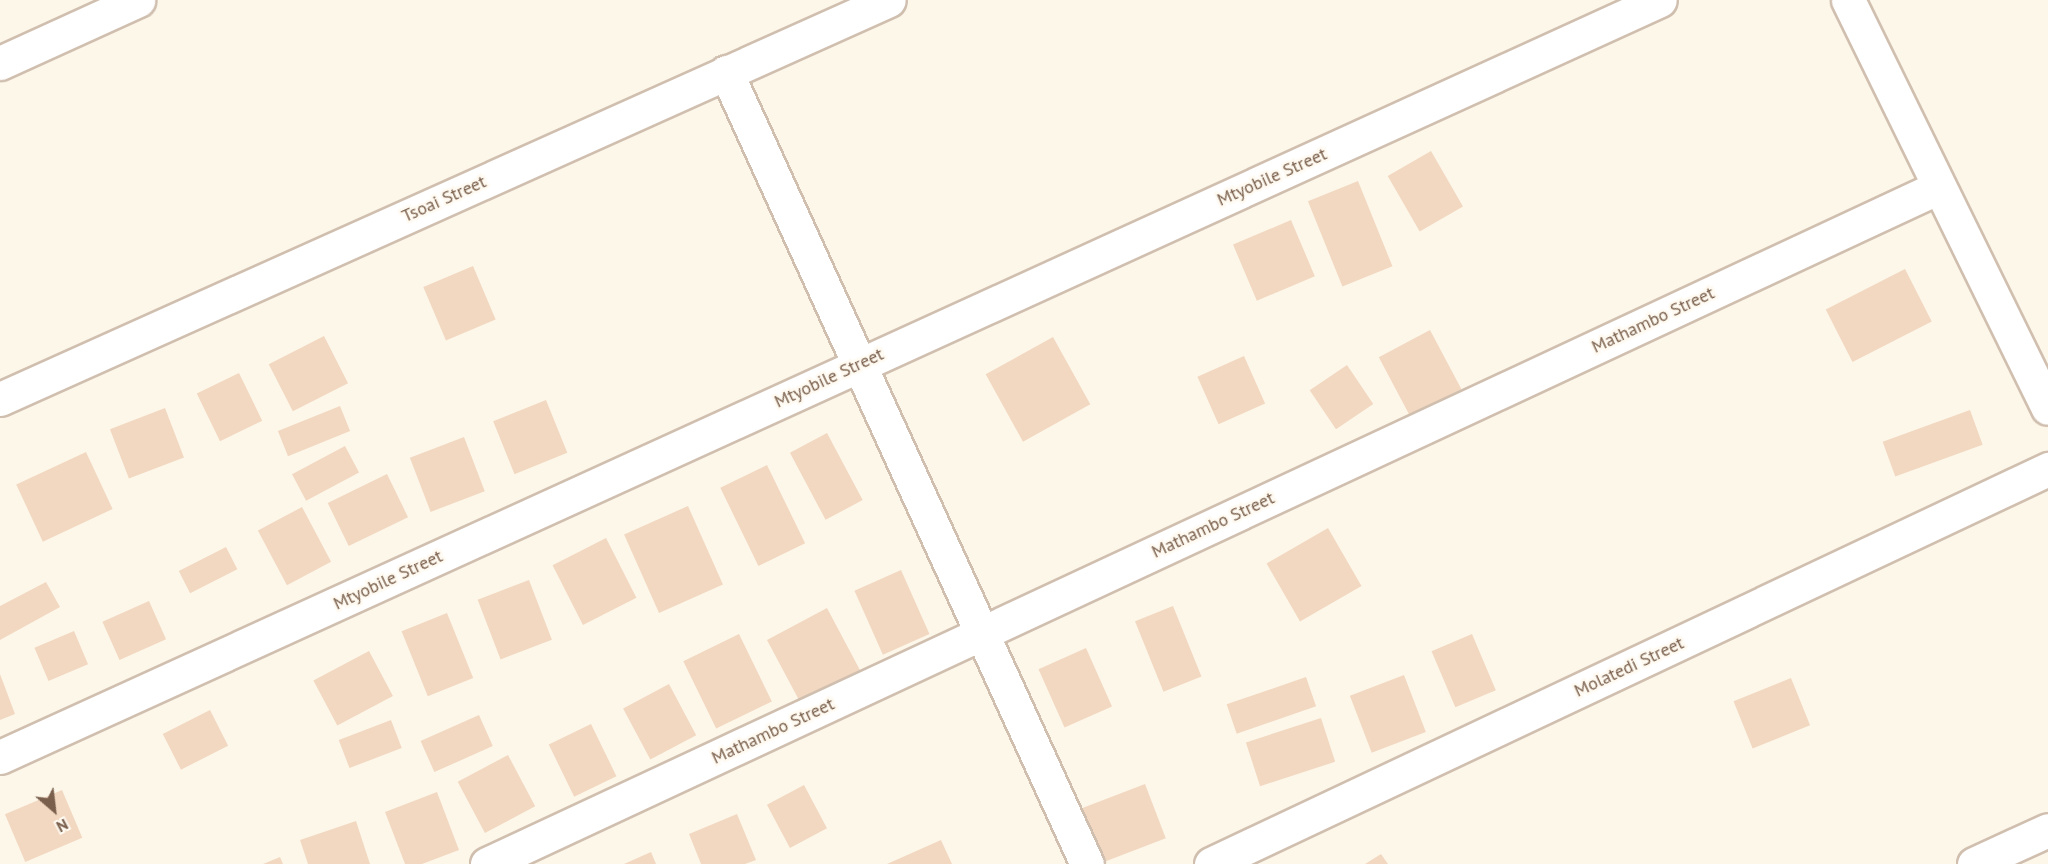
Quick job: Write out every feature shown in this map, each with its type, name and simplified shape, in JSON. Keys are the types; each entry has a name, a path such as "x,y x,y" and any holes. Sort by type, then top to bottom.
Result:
{"street":[{"path":"0,63 138,0"},
{"name":"Tsoai Street","path":"0,399 889,0"},
{"name":"Mtyobile Street","path":"0,757 1660,0"},
{"path":"1848,0 2048,408"},
{"path":"726,72 1087,864"},
{"name":"Mathambo Street","path":"487,864 1939,187"},
{"name":"Molatedi Street","path":"1211,864 2048,469"},
{"path":"1974,864 2048,830"}],"building":[{"path":"1431,151 1463,206 1420,231 1388,176"},
{"path":"1358,181 1392,266 1342,287 1308,201"},
{"path":"1291,220 1315,276 1257,301 1233,245"},
{"path":"473,266 496,319 446,340 423,287"},
{"path":"1905,269 1932,322 1852,362 1826,309"},
{"path":"1430,330 1461,389 1410,416 1379,357"},
{"path":"324,336 348,383 293,411 269,364"},
{"path":"1053,337 1090,404 1023,442 986,374"},
{"path":"1244,356 1265,404 1219,424 1197,377"},
{"path":"1347,365 1373,404 1336,429 1310,390"},
{"path":"239,373 262,421 220,441 197,394"},
{"path":"546,400 567,453 515,474 493,421"},
{"path":"340,406 350,431 288,456 278,431"},
{"path":"165,408 184,457 129,479 110,429"},
{"path":"1970,410 1983,445 1895,477 1883,442"},
{"path":"827,433 863,500 826,520 790,453"},
{"path":"464,437 485,491 431,512 410,458"},
{"path":"345,446 359,472 306,501 292,474"},
{"path":"86,452 113,509 43,542 16,485"},
{"path":"767,465 805,543 758,566 720,488"},
{"path":"387,474 408,517 349,546 328,503"},
{"path":"688,506 723,585 659,613 624,534"},
{"path":"302,507 331,562 287,585 258,530"},
{"path":"1328,528 1362,586 1300,622 1267,564"},
{"path":"606,538 636,598 583,625 553,565"},
{"path":"226,547 237,569 190,593 179,571"},
{"path":"901,570 929,634 883,655 854,591"},
{"path":"529,580 552,640 501,659 478,600"},
{"path":"46,582 60,607 0,640 0,606"},
{"path":"149,601 166,639 119,660 102,622"},
{"path":"1173,606 1201,676 1163,692 1135,621"},
{"path":"827,608 860,671 800,703 767,640"},
{"path":"447,613 473,678 428,696 402,631"},
{"path":"74,631 88,664 48,681 34,648"},
{"path":"739,634 772,701 716,729 683,661"},
{"path":"1472,634 1496,690 1455,707 1431,651"},
{"path":"1086,648 1112,706 1065,728 1038,669"},
{"path":"369,651 393,696 337,726 313,681"},
{"path":"0,674 15,714 0,720"},
{"path":"1404,675 1426,732 1372,753 1350,696"},
{"path":"1306,677 1316,706 1237,734 1227,704"},
{"path":"1791,678 1810,725 1753,749 1734,701"},
{"path":"669,684 696,735 650,760 623,708"},
{"path":"210,710 228,746 181,770 163,734"},
{"path":"479,715 493,746 434,772 421,741"},
{"path":"1321,718 1335,762 1260,786 1246,742"},
{"path":"391,720 402,748 349,768 339,740"},
{"path":"591,724 616,776 574,797 549,745"},
{"path":"508,755 535,806 485,833 458,782"},
{"path":"1145,784 1166,838 1103,862 1082,808"},
{"path":"804,785 827,828 790,848 767,805"},
{"path":"62,790 82,838 25,862 5,814"},
{"path":"437,792 459,850 422,864 405,864 385,812"},
{"path":"737,814 756,860 745,864 701,864 689,834"},
{"path":"356,821 370,864 308,864 300,840"},
{"path":"941,840 952,864 887,864"},
{"path":"651,852 656,864 624,864"},
{"path":"1381,854 1388,864 1365,864"},
{"path":"280,857 283,864 263,864"}]}
